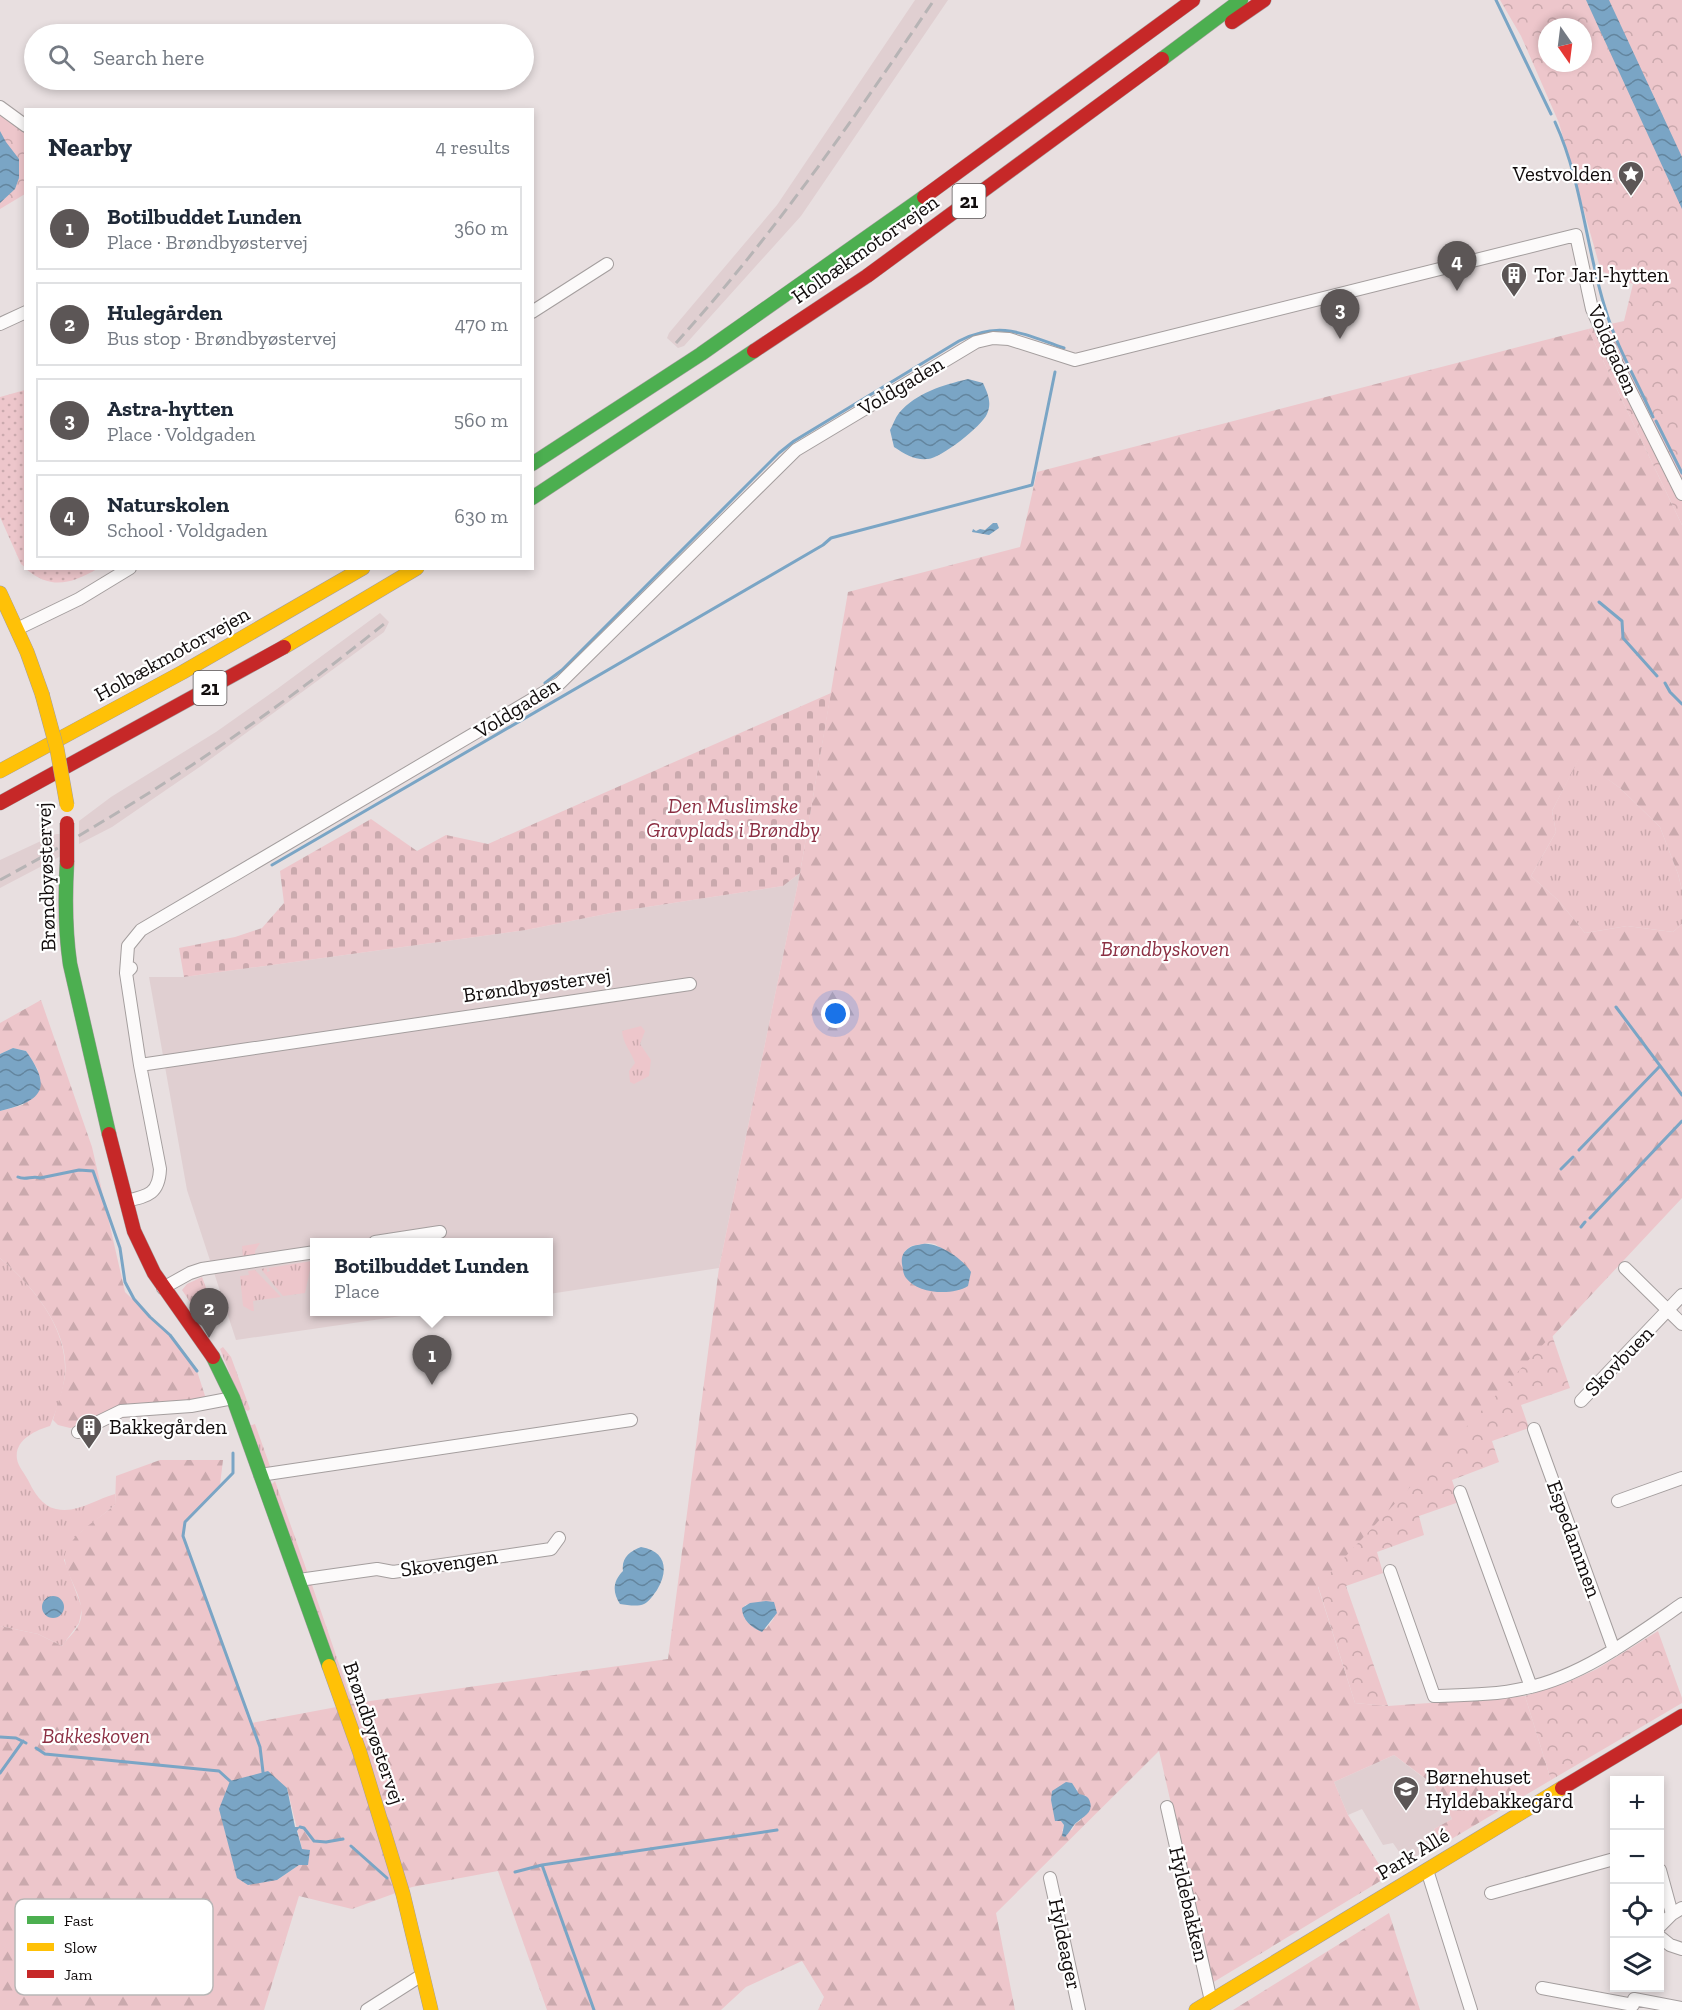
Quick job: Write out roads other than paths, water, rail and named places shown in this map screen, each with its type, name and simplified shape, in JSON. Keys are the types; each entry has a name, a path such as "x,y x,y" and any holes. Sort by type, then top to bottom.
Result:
{"main road":[{"name":"Holbækmotorvejen","path":"534,463 677,370 850,252 1193,0"},
{"name":"Holbækmotorvejen","path":"534,497 867,276 1241,0"},
{"path":"1087,114 1152,77 1264,0"},
{"path":"1006,137 1064,80 1161,7"},
{"name":"Holbækmotorvejen","path":"0,771 236,643 360,570"},
{"name":"21","path":"0,802 266,658 414,570"},
{"name":"Brøndbyøstervej","path":"0,593 17,629 42,694 54,730 62,766 67,805 65,907 70,964 134,1231 163,1288 212,1356 233,1398 299,1580 382,1824 403,1894 431,2010"},
{"name":"Park Allé","path":"1196,2010 1682,1716"}],"street":[{"path":"0,107 24,125"},
{"name":"Voldgaden","path":"140,1065 128,946 141,930 560,683 796,450 976,342 993,338 1009,339 1075,360 1576,235 1592,309 1682,494"},
{"path":"534,311 607,264"},
{"path":"0,324 24,313"},
{"path":"17,629 80,599 127,570"},
{"name":"Brøndbyøstervej","path":"140,1065 690,984"},
{"path":"126,1201 151,1193 160,1178 159,1160 140,1065"},
{"path":"401,1238 440,1232"},
{"path":"163,1288 202,1269 310,1253"},
{"path":"1624,1268 1682,1324"},
{"name":"Skovbuen","path":"1581,1401 1682,1295"},
{"path":"78,1432 121,1412 190,1406 233,1398"},
{"path":"260,1475 631,1420"},
{"name":"Espedammen","path":"1534,1429 1614,1650"},
{"path":"1618,1501 1682,1478"},
{"path":"1460,1492 1531,1687"},
{"name":"Skovengen","path":"299,1580 377,1569 393,1572 551,1549 558,1538"},
{"path":"1390,1571 1434,1696 1481,1694 1531,1687 1571,1672 1614,1650 1682,1604"},
{"name":"Hyldebakken","path":"1167,1807 1211,2001"},
{"path":"1491,1893 1610,1860"},
{"path":"1427,1870 1471,2010"},
{"name":"Hyldeager","path":"1050,1878 1079,2010"},
{"path":"1664,1881 1677,1911 1664,1922"},
{"path":"1661,1938 1682,1949"},
{"path":"367,2010 422,1975"},
{"path":"1542,1988 1682,2008"}],"water":[{"path":"1586,0 1609,0 1682,157 1682,209"},
{"path":"0,131 19,159 19,178 15,189 0,203"},
{"path":"968,379 983,383 989,402 984,419 970,433 942,453 928,459 918,459 894,447 890,430 906,406 930,391"},
{"path":"993,523 997,523 999,528 989,535 972,532 973,529 985,530"},
{"path":"13,1048 26,1051 39,1075 41,1084 34,1098 26,1103 0,1111 0,1054"},
{"path":"923,1244 950,1252 962,1262 971,1272 968,1286 953,1291 936,1292 911,1283 904,1275 902,1257 911,1247"},
{"path":"641,1547 656,1553 663,1562 661,1583 648,1602 636,1606 620,1604 615,1591 616,1583 623,1571 623,1562 633,1551"},
{"path":"53,1596 61,1599 64,1607 61,1615 53,1618 45,1615 42,1607 45,1599"},
{"path":"774,1602 777,1613 762,1632 748,1623 742,1608 750,1603"},
{"path":"268,1771 287,1788 295,1827 300,1827 297,1831 302,1849 310,1850 308,1865 299,1865 277,1880 248,1885 237,1878 219,1809 230,1781"},
{"path":"1066,1782 1072,1783 1079,1794 1088,1798 1091,1806 1088,1813 1074,1825 1065,1837 1062,1836 1064,1825 1061,1821 1055,1821 1051,1800 1052,1791"}],"waterway":[{"path":"1496,0 1551,114"},
{"path":"1555,122 1572,167 1599,285 1610,322 1653,417"},
{"path":"545,683 562,670 779,453 794,441 959,341 974,335 987,331 1012,331 1064,348"},
{"path":"272,865 823,545 831,538 1032,485 1055,372"},
{"path":"1656,421 1682,473"},
{"path":"1599,602 1622,621 1623,638 1657,676"},
{"path":"1665,683 1682,704"},
{"path":"1616,1007 1682,1095"},
{"path":"1579,1150 1660,1066"},
{"path":"1590,1218 1682,1121"},
{"path":"1561,1169 1573,1157"},
{"path":"18,1177 40,1178 79,1170 93,1171 120,1248 125,1282 134,1299 170,1335 197,1371"},
{"path":"1581,1227 1585,1222"},
{"path":"233,1453 233,1473 185,1522 183,1536 260,1747 263,1772"},
{"path":"0,1737 16,1738 26,1743"},
{"path":"0,1773 23,1741"},
{"path":"36,1748 45,1754 219,1771 230,1781"},
{"path":"300,1827 304,1828 314,1841 326,1842 343,1839"},
{"path":"515,1872 542,1865 777,1830"},
{"path":"351,1846 387,1878"},
{"path":"542,1865 594,2010"}],"railway":[{"path":"676,343 779,219 934,0"},
{"path":"0,880 100,823 198,761 292,695 384,624"}],"place":[{"name":"Vestvolden","path":"1631,197"},
{"name":"Naturskolen","path":"1457,291"},
{"name":"Tor Jarl-hytten","path":"1514,298"},
{"name":"Astra-hytten","path":"1340,339"},
{"name":"Hulegården","path":"209,1338"},
{"name":"Botilbuddet Lunden","path":"432,1385"},
{"name":"Bakkegården","path":"89,1450"},
{"name":"Børnehuset Hyldebakkegård","path":"1406,1812"}],"park label":[{"name":"Den Muslimske Gravplads i Brøndby","path":"733,818"},
{"name":"Brøndbyskoven","path":"1165,949"},
{"name":"Bakkeskoven","path":"96,1736"}]}
